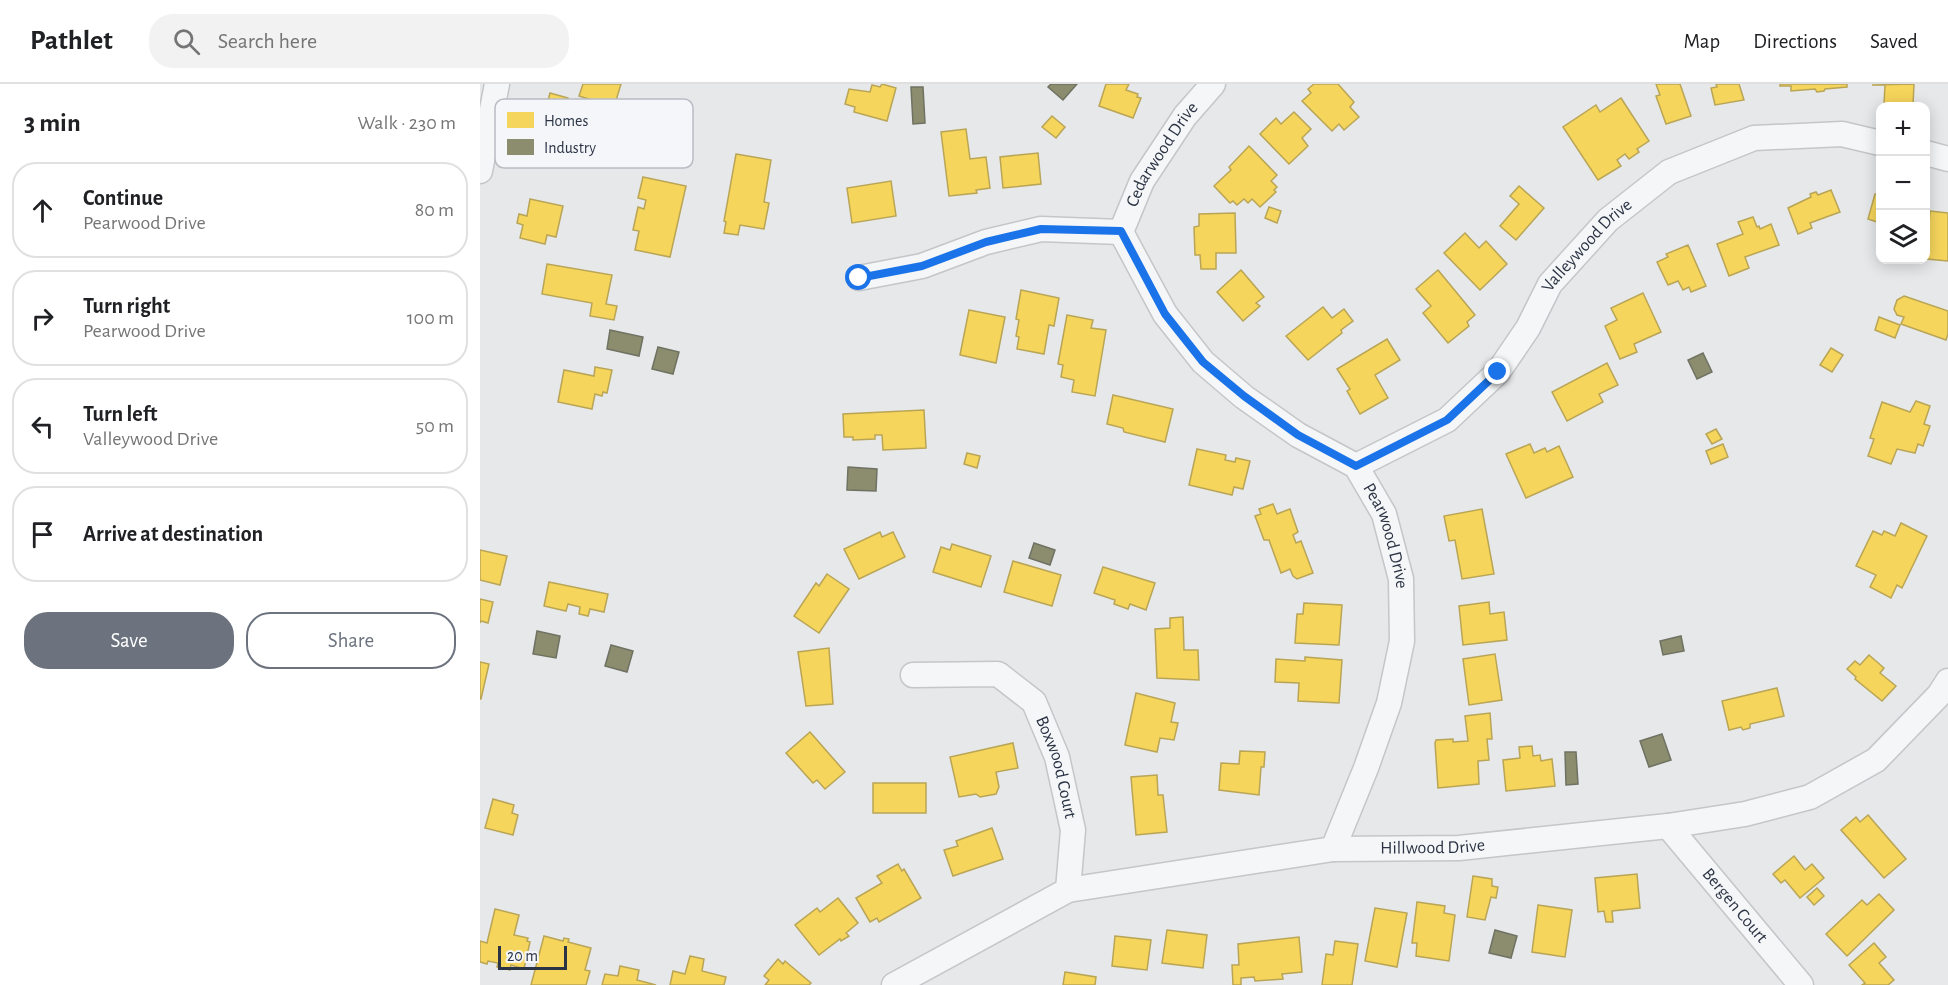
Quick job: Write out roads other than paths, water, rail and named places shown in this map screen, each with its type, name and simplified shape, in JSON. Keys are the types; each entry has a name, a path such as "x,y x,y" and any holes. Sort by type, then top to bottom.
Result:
{"street":[{"path":"480,171 497,84"},
{"name":"Cedarwood Drive","path":"1121,231 1142,182 1185,116 1213,84"},
{"name":"Valleywood Drive","path":"1356,466 1447,420 1498,372 1528,328 1550,284 1608,220 1669,172 1754,138 1842,134 1876,142"},
{"path":"1930,154 1948,159"},
{"path":"859,278 922,266 986,242 1041,229 1121,231"},
{"name":"Pearwood Drive","path":"1121,231 1165,314 1203,362 1244,396 1298,435 1356,466 1384,514 1401,579 1402,641 1389,703 1366,768 1333,849"},
{"name":"Boxwood Court","path":"913,675 998,674 1034,702 1057,757 1073,830 1068,890"},
{"name":"Hillwood Drive","path":"894,985 1068,890 1333,849 1460,848 1668,826 1745,814 1810,797 1876,760 1939,695 1948,681"},
{"name":"Bergen Court","path":"1668,826 1801,985"}]}
